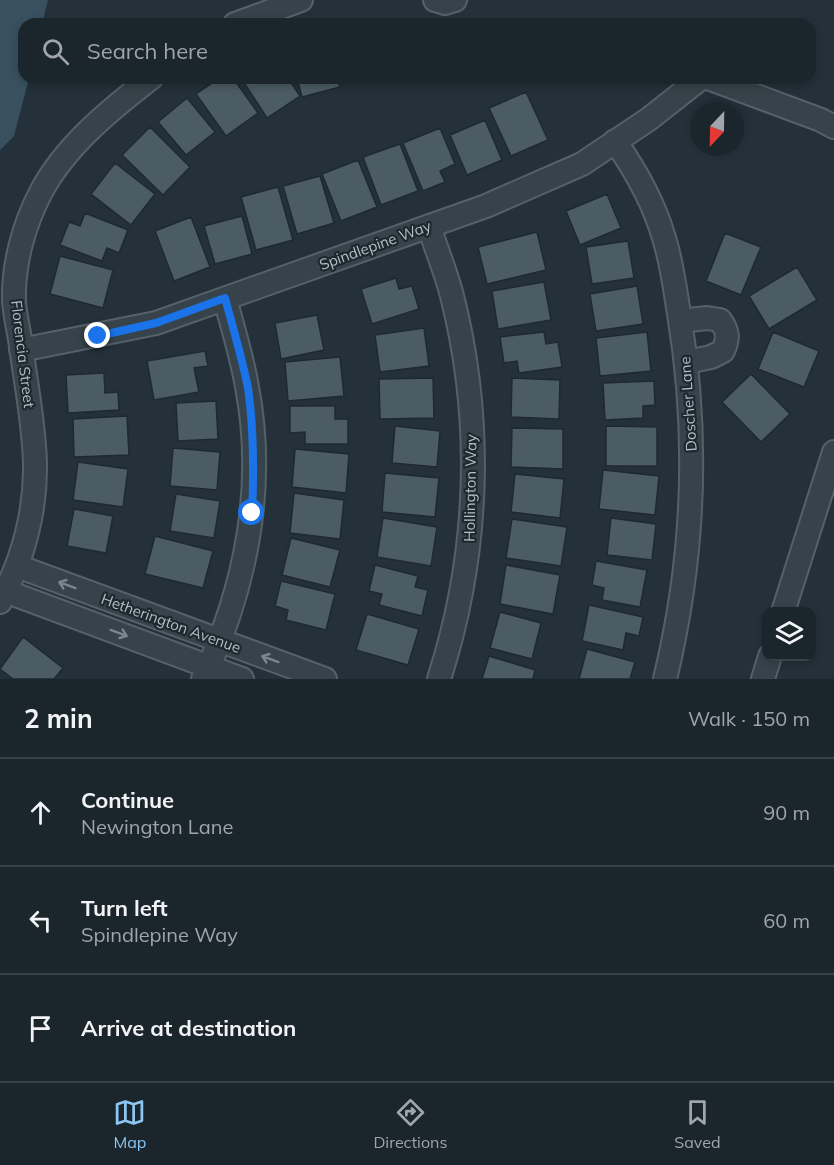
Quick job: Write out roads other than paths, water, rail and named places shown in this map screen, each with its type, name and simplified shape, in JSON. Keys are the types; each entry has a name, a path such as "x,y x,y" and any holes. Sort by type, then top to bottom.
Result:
{"street":[{"path":"246,18 269,6 301,0"},
{"path":"435,0 445,3 455,0"},
{"name":"Florencia Street","path":"3,597 17,566 34,496 33,430 14,300 17,260 28,220 42,190 63,159 87,133 144,84"},
{"name":"Spindlepine Way","path":"21,350 156,323 486,206 582,164 693,84"},
{"path":"724,84 834,127"},
{"name":"Doscher Lane","path":"615,141 635,170 652,204 664,238 687,362 692,446 690,512 683,584 664,679"},
{"name":"Hollington Way","path":"429,226 452,295 461,340 470,395 474,461 471,539 462,595 439,679"},
{"path":"206,673 220,641 245,559 252,513 254,475 253,432 248,388 225,298"},
{"path":"680,321 707,318 720,320 729,340 723,351 711,357 687,362"},
{"path":"785,607 834,452"},
{"name":"Hetherington Avenue","path":"17,566 325,679"},
{"name":"Hetherington Avenue","path":"3,597 206,673 242,679"},
{"path":"763,679 769,661"}],"water":[{"path":"0,0 48,0 44,18 18,18 18,84 27,84 14,136 0,150"}]}
